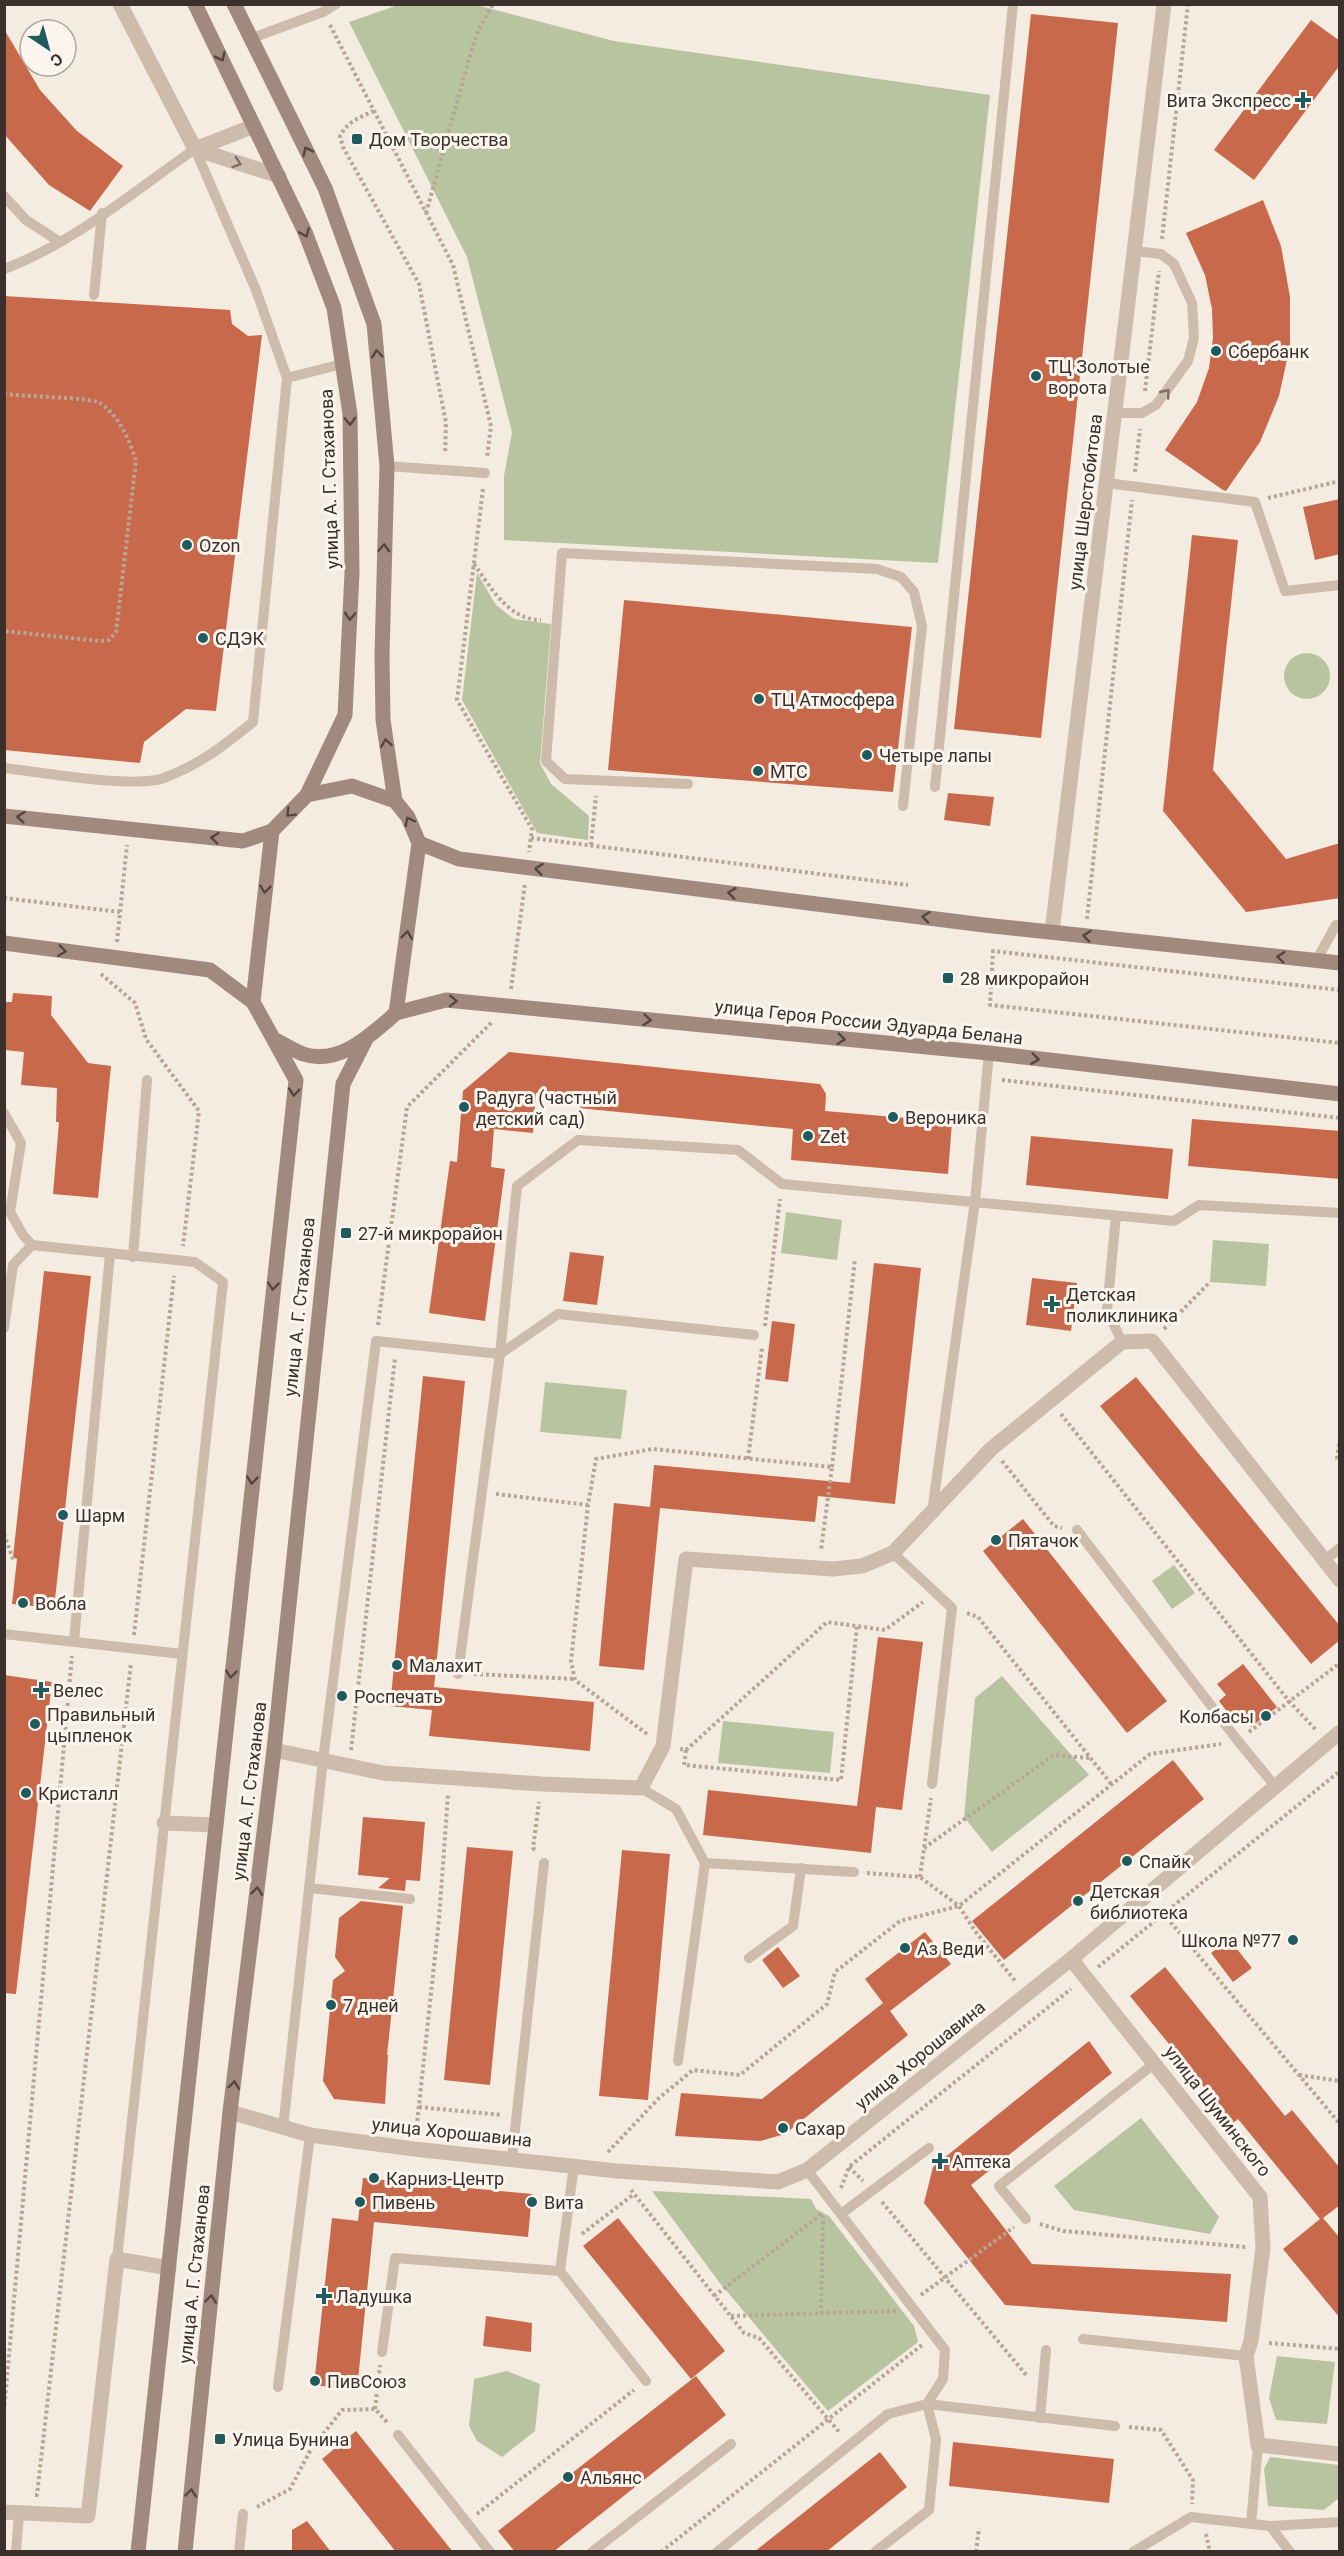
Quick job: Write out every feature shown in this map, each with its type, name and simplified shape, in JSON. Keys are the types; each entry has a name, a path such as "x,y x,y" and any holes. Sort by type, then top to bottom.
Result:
{"main road":[{"name":"улица А. Г. Стаханова","path":"195,4 305,232 334,308 350,414 352,573 345,715 307,795 272,831"},
{"path":"234,4 324,188 374,324 387,466 382,655 383,720 395,801 408,817 418,843 396,1013 366,1039 335,1056 305,1054 274,1039"},
{"path":"307,795 352,786 395,801"},
{"path":"4,816 243,841 272,831 253,1002"},
{"path":"418,843 459,859 1052,932 1340,963"},
{"path":"4,943 210,970 253,1002"},
{"name":"улица Героя России Эдуарда Белана","path":"396,1013 446,1000 989,1053 1340,1094"},
{"name":"улица А. Г. Стаханова","path":"138,2552 296,1080 253,1002"},
{"name":"улица А. Г. Стаханова","path":"185,2552 231,2112 274,1750 342,1084 366,1039"}],"street":[{"path":"120,4 195,149 279,177"},
{"name":"улица Шерстобитова","path":"1052,932 1164,4"},
{"path":"195,149 254,126"},
{"path":"274,1750 382,1773 641,1788 663,1746 686,1559 834,1569 862,1566 893,1553 992,1449 1122,1342 1152,1341 1340,1581"},
{"name":"улица Хорошавина","path":"231,2112 310,2135 414,2149 617,2171 778,2182 807,2170 1071,1959 1334,1737"},
{"path":"164,1822 215,1826"},
{"name":"улица Шуминского","path":"1071,1959 1260,2197 1263,2248 1248,2349 1258,2445"},
{"path":"12,2513 88,2516 117,2259 169,2268"},
{"path":"1258,2445 1340,2454"}],"lane":[{"path":"252,38 323,12 336,4"},
{"path":"935,787 1013,4"},
{"path":"4,269 33,258 60,242 195,149 256,290 287,378 253,722 211,756 162,779 128,781 4,768"},
{"path":"4,196 26,220 60,242"},
{"path":"94,296 102,213"},
{"path":"1115,413 1142,413 1156,405 1188,361 1194,338 1191,303 1174,264 1161,254 1135,251"},
{"path":"287,378 342,364"},
{"path":"387,466 485,473"},
{"path":"1107,483 1255,502 1285,591 1340,585"},
{"path":"688,784 565,779 546,761 562,553 878,569 901,577 914,592 922,626 903,806"},
{"path":"1316,961 1336,925 1340,925"},
{"path":"932,1512 975,1202 989,1053"},
{"path":"133,1257 147,1080"},
{"path":"4,1113 21,1143 10,1212 23,1235 32,1245 195,1262 223,1282 117,2259"},
{"path":"458,1674 500,1354 518,1186 578,1140 738,1150 782,1184 1116,1216 1174,1221 1199,1205 1340,1213"},
{"path":"1116,1216 1107,1310 1122,1342"},
{"path":"4,1328 13,1265 32,1245"},
{"path":"74,1641 110,1254"},
{"path":"283,2128 323,1760 376,1341 500,1354 558,1314 754,1335"},
{"path":"1077,1530 1275,1786"},
{"path":"1323,1561 1340,1548"},
{"path":"893,1553 952,1608 932,1784"},
{"path":"4,1634 182,1654"},
{"path":"641,1788 676,1809 705,1863 678,2061"},
{"path":"512,2158 544,1863"},
{"path":"705,1863 854,1872"},
{"path":"749,1958 793,1926 801,1868"},
{"path":"310,1888 410,1899"},
{"path":"1026,2219 999,2186 1155,2063"},
{"path":"278,2387 310,2135"},
{"path":"838,2209 871,2190 929,2148"},
{"path":"574,2165 560,2271 646,2380"},
{"path":"807,2170 936,2335 945,2350 943,2379 927,2404 936,2439 929,2510 875,2552"},
{"path":"382,2352 395,2258 560,2271"},
{"path":"1083,2339 1248,2349"},
{"path":"1041,2418 1041,2393 1046,2350"},
{"path":"717,2552 888,2414 927,2404 1115,2426"},
{"path":"398,2435 490,2552"},
{"path":"592,2552 731,2444"},
{"path":"1251,2524 1258,2445"},
{"path":"12,2513 15,2552"},
{"path":"239,2552 243,2514"},
{"path":"1133,2552 1191,2517 1270,2526 1340,2523"},
{"path":"1270,2526 1290,2552"}],"path":[{"path":"426,214 471,52 479,29 493,4"},
{"path":"323,12 453,265 491,426 457,700 532,829 509,1006 407,1107 376,1341"},
{"path":"374,111 355,120 344,129 340,136 343,147 419,284 446,423 445,470"},
{"path":"4,394 98,402 118,422 130,441 136,461 116,632 109,640 100,641 4,631"},
{"path":"1255,502 1340,481"},
{"path":"474,563 500,600 515,612 532,620 556,621"},
{"path":"591,845 597,780"},
{"path":"115,959 129,829"},
{"path":"531,838 908,885"},
{"path":"4,898 120,912"},
{"path":"1340,990 993,951 990,1005 1340,1043"},
{"path":"26,2494 37,2495 132,1648 199,1111 146,1039 135,1003 113,984"},
{"path":"987,1079 1340,1118"},
{"path":"832,1467 855,1259"},
{"path":"1152,1341 1210,1282"},
{"path":"349,1766 396,1343"},
{"path":"1051,1401 1288,1700 1334,1737"},
{"path":"1340,1438 1337,1458 1340,1461"},
{"path":"992,1449 1054,1526 1077,1530"},
{"path":"482,1492 588,1505"},
{"path":"4,1534 14,1562"},
{"path":"857,1626 841,1780 684,1765 686,1750 827,1622 857,1626 885,1630 936,1593"},
{"path":"952,1608 978,1617 1112,1785"},
{"path":"4,2411 74,1641"},
{"path":"600,2169 610,2148 659,2098 693,2070 740,2074 827,2004 835,1972 900,1921 959,1906 1150,1754 1238,1741 1288,1700 1340,1663"},
{"path":"458,1674 574,1680"},
{"path":"663,1746 686,1750"},
{"path":"924,1848 1054,1755 1090,1758"},
{"path":"714,2296 824,2212 838,2209 849,2167 1340,1771"},
{"path":"414,2149 439,1919 449,1777"},
{"path":"542,1784 533,1848 544,1863"},
{"path":"920,1877 932,1784"},
{"path":"854,1872 920,1877 959,1906 975,1931 1026,1995"},
{"path":"1149,1894 1340,2124"},
{"path":"1299,2075 1340,2080"},
{"path":"419,2107 516,2116"},
{"path":"849,2167 945,2277 1041,2393"},
{"path":"617,2171 744,2333 759,2338 850,2445"},
{"path":"563,2248 634,2194"},
{"path":"821,2314 824,2212"},
{"path":"730,2316 821,2314 914,2307 945,2277 1026,2219 1063,2231 1263,2248"},
{"path":"661,2552 936,2335"},
{"path":"1248,2349 1340,2349"},
{"path":"382,2352 375,2409 398,2435"},
{"path":"467,2522 646,2380"},
{"path":"243,2514 290,2488 310,2451 342,2410 375,2409"},
{"path":"1115,2426 1161,2430 1193,2480 1191,2517"},
{"path":"976,2552 979,2528"}],"green space":[{"path":"398,5 477,5 614,41 990,95 938,563 504,540 504,476 512,432 467,257 349,22"},
{"path":"477,573 496,605 514,619 551,624 540,763 551,784 589,816 588,840 537,833 462,700"},
{"path":"1307,653 1323,660 1330,676 1323,692 1307,699 1291,692 1284,676 1291,660"},
{"path":"786,1212 842,1220 837,1260 781,1253"},
{"path":"1213,1240 1269,1244 1266,1286 1210,1282"},
{"path":"545,1382 627,1390 621,1439 540,1432"},
{"path":"1174,1565 1195,1593 1172,1609 1152,1581"},
{"path":"1002,1676 1089,1775 992,1852 964,1817 975,1698"},
{"path":"723,1721 834,1732 830,1773 718,1763"},
{"path":"1141,2118 1219,2217 1210,2234 1074,2210 1054,2186"},
{"path":"652,2191 811,2199 816,2209 829,2216 914,2326 918,2342 828,2411 719,2282"},
{"path":"1277,2356 1335,2362 1327,2424 1276,2420 1269,2398"},
{"path":"507,2371 540,2384 535,2431 502,2457 477,2441 469,2426 474,2379"},
{"path":"1270,2457 1339,2465 1339,2498 1324,2510 1268,2506 1264,2469"}],"building":[{"name":"ТЦ Золотые ворота","path":"1031,14 1118,23 1041,738 954,729"},
{"path":"1311,20 1340,41 1340,65 1254,180 1214,150"},
{"path":"4,29 18,53 18,78 33,78 40,90 77,131 123,166 90,211 49,185 4,134"},
{"path":"1263,200 1281,246 1290,297 1290,346 1279,396 1260,442 1226,491 1165,450 1197,402 1209,368 1213,338 1212,309 1205,275 1186,233"},
{"path":"4,296 230,310 232,324 248,336 262,335 216,711 186,709 144,742 140,763 4,750"},
{"path":"1340,499 1340,554 1315,560 1303,507"},
{"path":"1192,535 1238,540 1213,770 1286,859 1340,843 1340,898 1246,912 1163,811"},
{"name":"ТЦ Атмосфера","path":"624,600 912,627 893,792 608,770"},
{"path":"948,793 994,797 990,826 944,820"},
{"path":"13,993 52,996 51,1015 88,1063 111,1066 98,1198 53,1194 59,1122 56,1122 57,1088 21,1085 24,1052 4,1050 4,1002 12,1002"},
{"path":"509,1052 820,1084 826,1094 825,1111 952,1122 948,1174 791,1160 793,1129 578,1108 579,1096 536,1093 533,1133 494,1129 491,1167 505,1169 485,1321 429,1313 450,1161 457,1162 463,1091"},
{"path":"1192,1119 1340,1131 1340,1179 1188,1166"},
{"path":"1031,1136 1173,1149 1168,1199 1026,1185"},
{"path":"570,1252 604,1256 597,1305 563,1301"},
{"path":"874,1263 921,1268 895,1504 818,1496 815,1522 660,1508 644,1670 599,1666 614,1503 650,1507 654,1465 850,1483"},
{"path":"44,1271 91,1276 54,1608 12,1604 17,1559 13,1557"},
{"name":"Детская поликлиника","path":"1032,1278 1077,1283 1071,1331 1026,1325"},
{"path":"772,1321 795,1324 788,1382 765,1379"},
{"path":"423,1376 465,1381 434,1687 594,1702 590,1751 429,1736 432,1710 390,1706"},
{"path":"1136,1377 1340,1626 1340,1640 1311,1664 1100,1406"},
{"path":"1023,1519 1167,1701 1127,1733 983,1551"},
{"path":"878,1637 923,1642 902,1810 876,1807 871,1853 703,1835 708,1790 857,1806"},
{"path":"1243,1664 1277,1707 1251,1727 1241,1715 1234,1721 1219,1701 1226,1695 1217,1684"},
{"path":"4,1675 52,1682 16,1994 4,1993"},
{"path":"1173,1760 1204,1799 1004,1960 972,1921"},
{"path":"363,1817 425,1822 420,1881 406,1880 405,1891 378,1888 390,1878 358,1875"},
{"path":"467,1847 513,1851 490,2085 444,2080"},
{"path":"622,1850 670,1854 648,2100 599,2096"},
{"path":"361,1901 403,1906 387,2055 385,2104 334,2099 323,2081 333,1980 345,1971 335,1957 339,1918"},
{"path":"925,1932 951,1964 890,2011 908,2035 785,2134 760,2141 675,2136 681,2093 762,2099 883,2003 865,1979"},
{"path":"1229,1939 1252,1968 1233,1982 1211,1953"},
{"path":"778,1947 800,1976 783,1988 762,1960"},
{"path":"1165,1967 1285,2116 1292,2110 1340,2168 1340,2205 1323,2218 1340,2238 1340,2318 1283,2249 1320,2219 1238,2119 1233,2123 1130,1996"},
{"path":"1089,2041 1112,2073 971,2185 1032,2264 1231,2274 1227,2322 1005,2305 924,2203 933,2167"},
{"path":"363,2178 532,2194 528,2237 374,2222 357,2390 314,2385 332,2218 358,2221"},
{"path":"618,2218 725,2351 691,2379 583,2246"},
{"path":"486,2316 532,2323 531,2352 483,2346"},
{"path":"696,2376 726,2415 553,2552 515,2552 498,2531"},
{"path":"356,2431 453,2552 396,2552 322,2459"},
{"path":"953,2442 1114,2459 1109,2503 949,2486"},
{"path":"880,2452 907,2487 826,2552 754,2552"},
{"path":"307,2521 331,2552 292,2552 292,2530"}],"place":[{"name":"Вита Экспресс","path":"1303,100"},
{"name":"Дом Творчества","path":"357,139"},
{"name":"Сбербанк","path":"1216,351"},
{"name":"ТЦ Золотые ворота","path":"1036,376"},
{"name":"Ozon","path":"187,545"},
{"name":"СДЭК","path":"203,638"},
{"name":"ТЦ Атмосфера","path":"759,699"},
{"name":"Четыре лапы","path":"867,755"},
{"name":"МТС","path":"758,771"},
{"name":"28 микрорайон","path":"948,978"},
{"name":"Радуга (частный детский сад)","path":"464,1107"},
{"name":"Вероника","path":"893,1117"},
{"name":"Zet","path":"808,1136"},
{"name":"27-й микрорайон","path":"346,1233"},
{"name":"Детская поликлиника","path":"1052,1304"},
{"name":"Шарм","path":"63,1515"},
{"name":"Пятачок","path":"996,1540"},
{"name":"Вобла","path":"23,1603"},
{"name":"Малахит","path":"397,1665"},
{"name":"Велес","path":"41,1690"},
{"name":"Роспечать","path":"342,1696"},
{"name":"Колбасы","path":"1266,1716"},
{"name":"Правильный цыпленок","path":"35,1724"},
{"name":"Кристалл","path":"26,1793"},
{"name":"Спайк","path":"1127,1861"},
{"name":"Детская библиотека","path":"1078,1901"},
{"name":"Школа №77","path":"1293,1940"},
{"name":"Аз Веди","path":"905,1948"},
{"name":"7 дней","path":"331,2005"},
{"name":"Сахар","path":"783,2128"},
{"name":"Аптека","path":"940,2161"},
{"name":"Карниз-Центр","path":"374,2178"},
{"name":"Пивень","path":"360,2202"},
{"name":"Вита","path":"532,2202"},
{"name":"Ладушка","path":"324,2296"},
{"name":"ПивСоюз","path":"315,2381"},
{"name":"Улица Бунина","path":"220,2439"},
{"name":"Альянс","path":"568,2477"}]}
